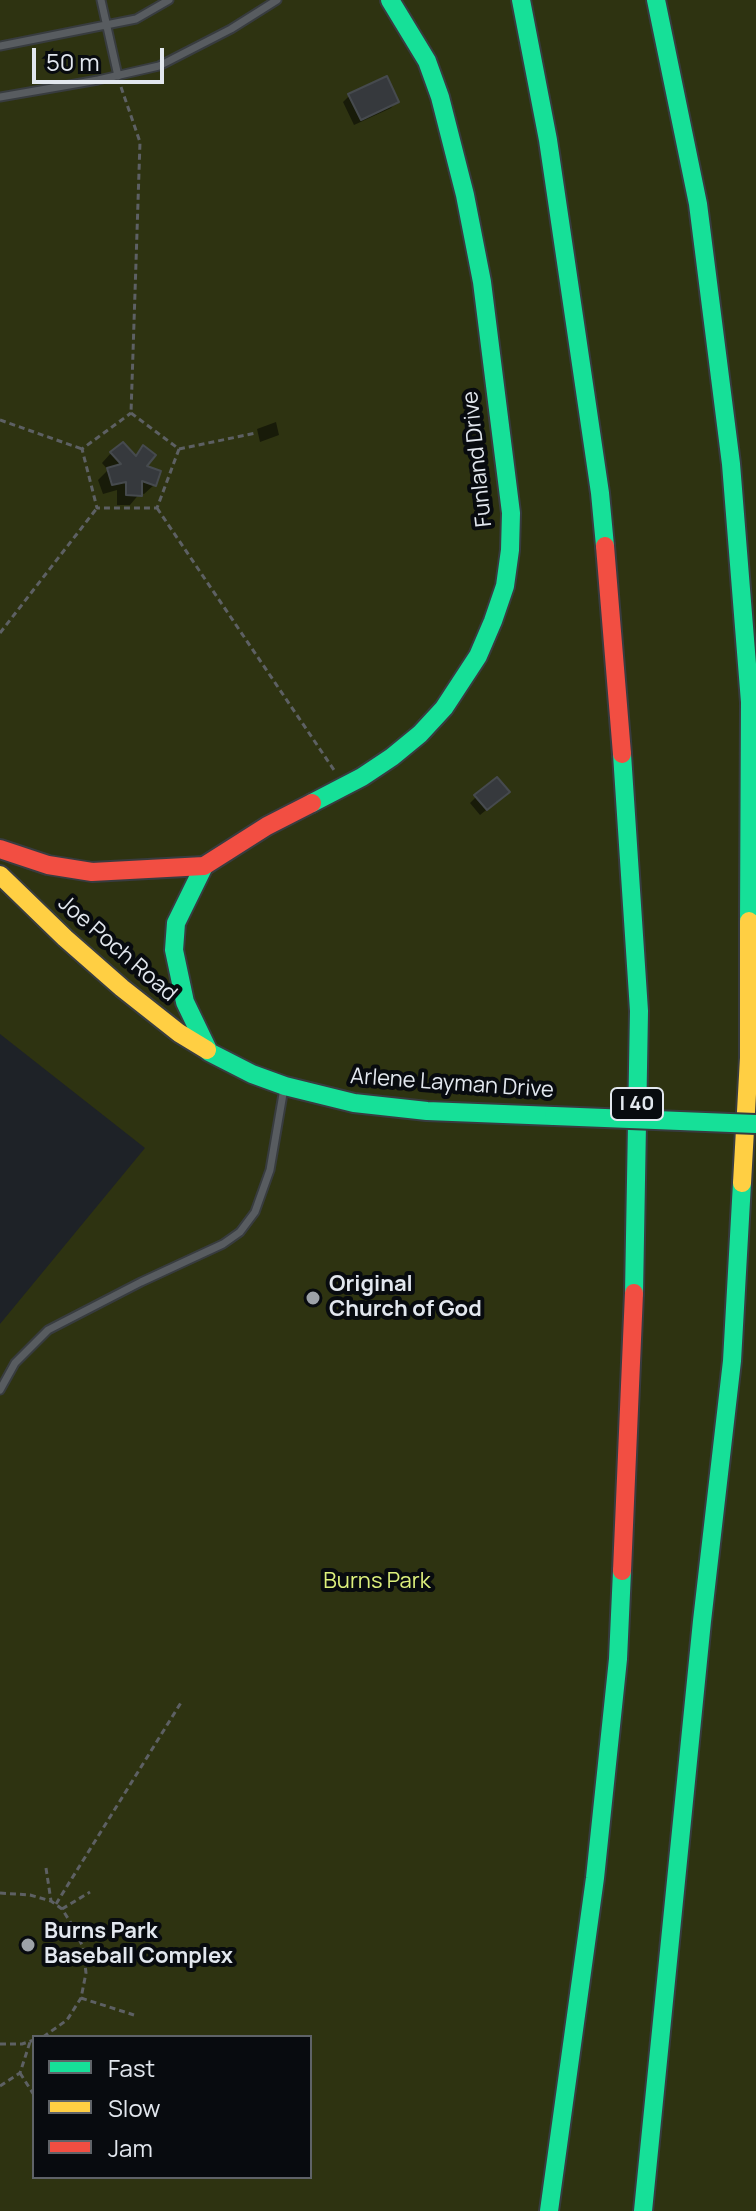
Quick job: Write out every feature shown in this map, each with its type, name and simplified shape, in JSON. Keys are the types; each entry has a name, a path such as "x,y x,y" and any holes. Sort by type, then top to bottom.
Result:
{"main road":[{"name":"Funland Drive","path":"0,849 48,865 92,872 204,866 267,826 345,786 392,757 420,734 459,688 493,621 505,586 511,513 482,282 465,195 440,97 427,61 390,0"},
{"name":"I 40","path":"521,0 548,140 600,493 619,702 639,1011 635,1276 618,1659 595,1878 549,2211"},
{"path":"643,2211 702,1621 732,1361 749,1043 750,702 731,464 698,204 656,0"},
{"path":"204,866 176,923 174,950 185,1002 209,1052"},
{"name":"Joe Poch Road","path":"0,875 122,988 179,1033 209,1052"},
{"name":"Arlene Layman Drive","path":"209,1052 252,1074 285,1086 354,1103 427,1111 756,1124"}],"lane":[{"path":"101,0 118,76"},
{"path":"0,46 136,19 169,0"},
{"path":"0,97 159,66 231,29 277,0"},
{"path":"0,1390 15,1363 48,1330 223,1244 240,1232 255,1212 270,1170 285,1086"}],"path":[{"path":"118,76 140,142 131,413"},
{"path":"82,449 131,413"},
{"path":"131,413 179,449 256,433"},
{"path":"0,420 82,449"},
{"path":"82,449 97,508"},
{"path":"157,508 179,449"},
{"path":"97,508 157,508"},
{"path":"0,633 97,508"},
{"path":"157,508 345,786"},
{"path":"56,1904 182,1701"},
{"path":"46,1868 51,1901"},
{"path":"62,1909 90,1892"},
{"path":"0,1893 30,1895 56,1904 62,1909 83,1947 86,1973 81,1998 67,2020 46,2035"},
{"path":"81,1998 134,2015"},
{"path":"0,2044 32,2041"},
{"path":"0,2086 20,2073 32,2041"},
{"path":"20,2073 32,2092"}],"green space":[{"name":"Burns Park","path":"0,0 756,0 756,2211 0,2211 0,1324 145,1148 0,1034"}],"building":[{"path":"387,76 399,102 361,120 348,94"},
{"path":"123,442 136,456 143,445 156,455 147,466 161,471 156,486 142,481 142,496 126,495 126,482 112,485 107,468 121,464 110,452"},
{"path":"497,777 510,792 487,810 474,795"}],"traffic: fast":[{"path":"312,803 392,757 420,734 444,708 478,656 493,621 505,586 510,550 511,513 482,282 465,195 440,97 427,61 390,0"},
{"path":"521,0 548,140 600,493 605,546"},
{"path":"656,0 698,204 731,464 750,702 749,921"},
{"path":"622,754 639,1011 634,1293"},
{"path":"204,866 176,923 174,950 185,1002 209,1052 252,1074 285,1086 354,1103 427,1111 554,1116"},
{"path":"554,1116 756,1124"},
{"path":"643,2211 702,1621 732,1361 742,1183"},
{"path":"549,2211 595,1878 618,1659 622,1571"}],"traffic: slow":[{"path":"0,875 122,988 179,1033 207,1050"},
{"path":"742,1183 749,1058 749,921"}],"traffic: jam":[{"path":"605,546 622,754"},
{"path":"0,849 48,865 92,872 204,866 267,826 312,803"},
{"path":"622,1571 634,1293"}],"place":[{"name":"Original Church of God","path":"313,1298"},
{"name":"Burns Park Baseball Complex","path":"28,1945"}]}
